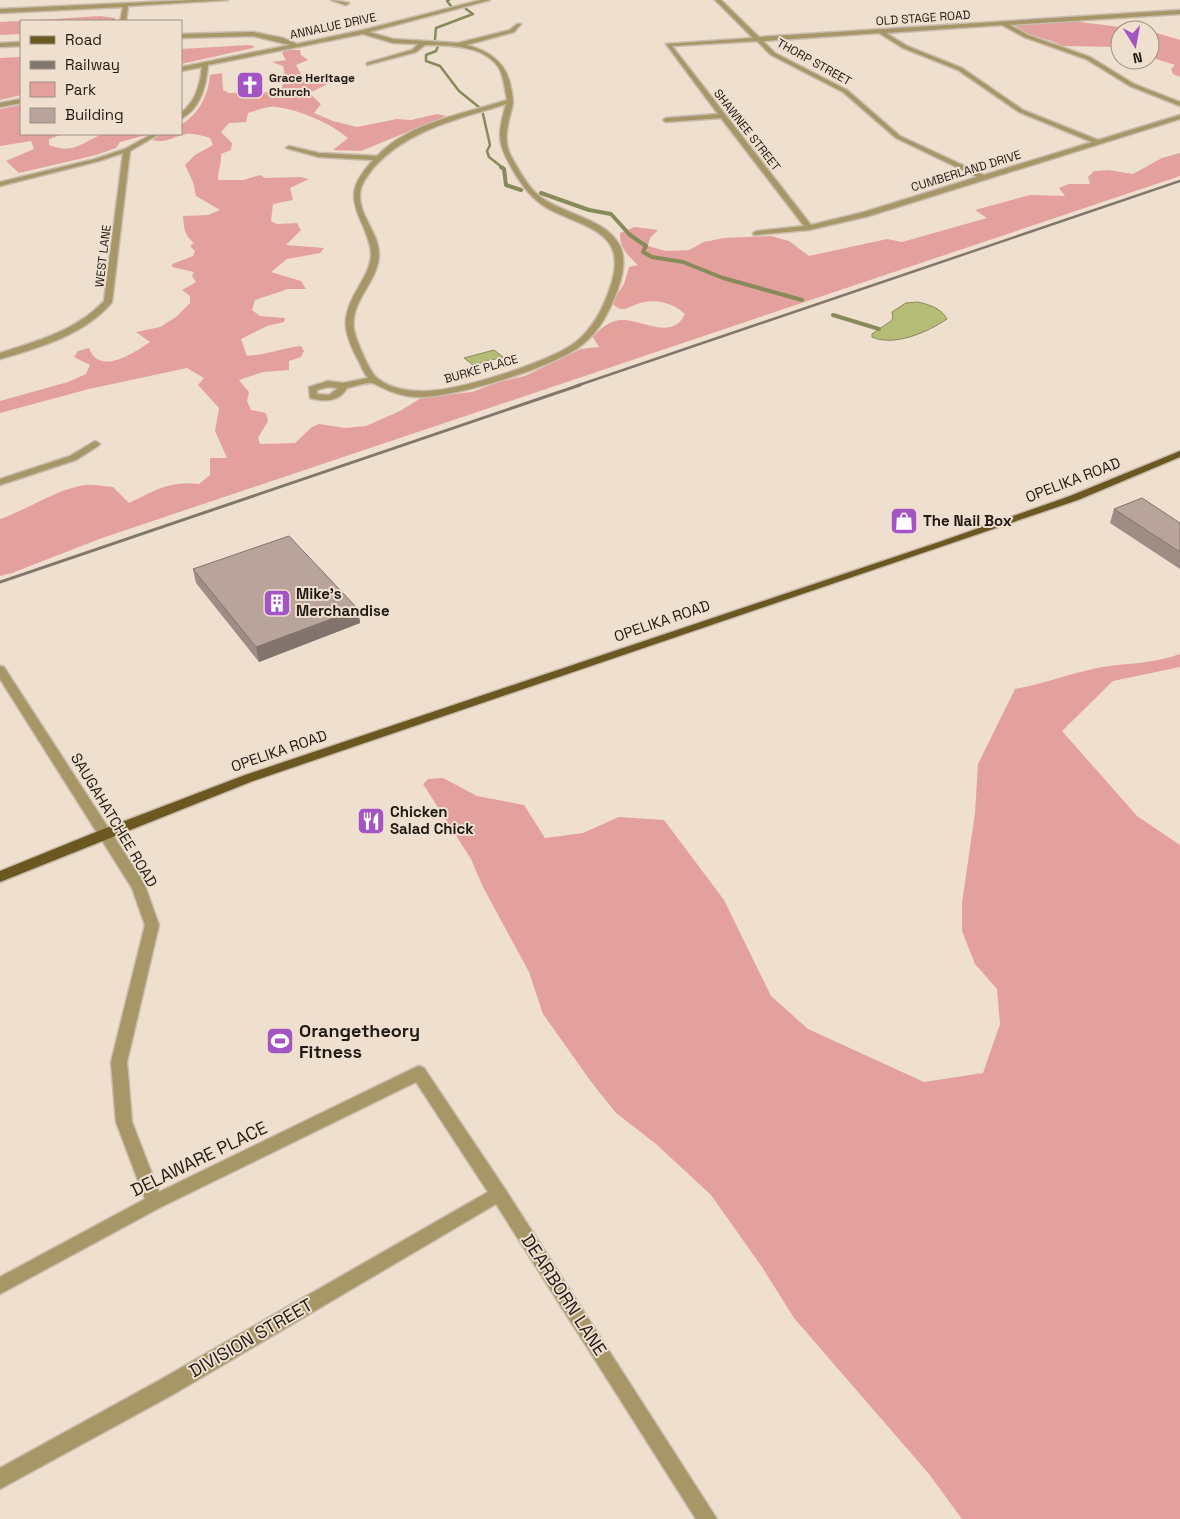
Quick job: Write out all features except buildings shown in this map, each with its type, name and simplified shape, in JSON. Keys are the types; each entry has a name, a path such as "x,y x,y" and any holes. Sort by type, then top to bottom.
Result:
{"main road":[{"name":"OPELIKA ROAD","path":"0,877 106,833 317,754 1038,511 1131,476 1180,454"}],"street":[{"path":"0,11 225,0"},
{"path":"334,0 346,3"},
{"name":"ANNALUE DRIVE","path":"182,70 363,32 487,0"},
{"name":"THORP STREET","path":"718,0 756,39 784,61 845,91 898,137 984,178"},
{"path":"123,20 126,4"},
{"name":"OLD STAGE ROAD","path":"668,45 1001,22 1180,12"},
{"path":"1001,22 1026,36 1088,58 1132,85 1180,104"},
{"path":"458,44 512,31 519,25"},
{"path":"880,31 905,47 960,69 1021,111 1097,142"},
{"name":"BURKE PLACE","path":"363,32 393,41 458,44 473,49 498,63 507,83 510,101 504,124 503,145 528,188 536,198 558,210 586,221 607,234 619,250 621,267 602,316 589,335 554,358 518,371 450,391 419,394 392,389 373,380"},
{"path":"182,36 255,34 279,38 295,45"},
{"path":"370,64 414,51 423,43"},
{"path":"0,46 20,44"},
{"name":"SHAWNEE STREET","path":"668,45 809,228"},
{"path":"182,116 199,99 203,88 206,65"},
{"path":"0,105 20,101"},
{"path":"343,386 373,380 355,346 349,320 352,307 375,258 374,246 356,196 359,182 376,158 400,140 414,133 510,101"},
{"path":"666,120 722,116"},
{"name":"CUMBERLAND DRIVE","path":"757,233 809,228 866,214 1180,117"},
{"path":"2,183 89,162 127,150 154,135"},
{"path":"289,148 319,155 376,158"},
{"name":"WEST LANE","path":"0,356 77,328 98,316 108,302 127,150"},
{"path":"0,482 73,458 95,444"},
{"name":"SAUGAHATCHEE ROAD","path":"0,670 139,887 152,924 119,1062 124,1122 155,1202"},
{"name":"DELAWARE PLACE","path":"0,1286 155,1202 418,1073"},
{"name":"DEARBORN LANE","path":"418,1073 499,1194 700,1517"},
{"name":"DIVISION STREET","path":"0,1479 165,1388 499,1194"}],"green space":[{"path":"100,16 115,18 115,20 38,20"},
{"path":"1063,20 1110,26 1110,47 1062,46 1027,34 1014,25"},
{"path":"20,21 20,34 0,35 0,22"},
{"path":"1160,34 1180,40 1180,77 1173,74 1171,69 1175,65 1160,60"},
{"path":"254,46 253,48 182,64 182,49"},
{"path":"286,50 300,50 301,55 308,60 296,65 302,76 335,75 338,79 309,93 321,104 314,113 333,121 357,127 397,119 411,120 437,114 446,116 361,151 333,150 348,138 314,118 295,111 275,107 248,113 246,122 229,123 221,132 232,143 231,150 221,154 218,180 243,180 260,175 265,178 300,177 309,179 290,188 293,200 273,204 271,221 277,224 297,223 301,230 286,245 324,248 320,253 287,259 271,272 301,281 306,289 288,289 255,300 252,310 260,316 285,318 284,322 267,326 241,339 247,356 301,346 304,351 301,357 289,361 289,370 263,372 239,380 249,392 247,401 251,410 266,413 268,421 258,438 260,444 295,443 312,427 319,424 345,428 366,426 400,411 421,398 472,392 499,382 525,376 581,349 599,347 593,337 612,322 628,320 664,328 679,322 685,314 672,305 650,301 620,309 612,303 624,284 629,267 638,265 625,251 620,238 620,233 635,227 658,230 650,238 648,246 666,251 689,250 704,242 724,238 771,236 789,241 809,256 887,239 902,242 987,218 975,210 1030,195 1065,196 1059,188 1069,184 1090,184 1088,177 1094,171 1108,170 1133,174 1162,158 1180,153 1180,176 102,538 0,576 0,519 53,495 85,485 113,487 129,503 171,485 199,484 210,475 210,458 227,458 215,431 219,408 198,385 204,378 187,368 89,389 0,413 0,401 68,382 86,374 90,365 74,357 78,351 89,348 94,356 101,361 118,360 127,356 150,342 136,332 160,327 176,317 190,303 190,296 182,290 196,282 192,276 194,272 172,267 172,264 193,256 195,251 190,246 194,243 186,234 183,216 208,215 220,210 196,196 193,182 185,165 195,155 213,145 210,138 193,134 182,135 182,124 202,104 210,75 222,73 223,90 229,93 279,92 283,83 284,69 283,66 272,62 286,60 282,53"},
{"path":"20,57 20,95 0,100 0,58"},
{"path":"20,105 20,135 60,135 49,139 49,145 58,148 72,148 101,135 146,135 120,142 116,148 96,155 19,173 6,161 34,149 31,141 0,146 0,109"},
{"path":"160,135 182,135 162,141 152,140"},
{"path":"1180,654 1180,667 1113,681 1062,731 1137,816 1180,845 1180,1519 962,1519 929,1474 794,1318 762,1267 711,1195 656,1144 616,1113 592,1083 543,1014 529,972 483,887 471,859 423,784 428,779 443,778 477,796 524,805 545,838 583,833 619,817 664,820 724,900 771,996 808,1029 924,1082 983,1073 1000,1024 997,989 975,964 962,931 962,903 975,813 978,764 1015,689 1097,668 1149,662"}],"shaded area":[{"path":"918,302 938,310 947,319 911,337 881,340 872,337 872,334 891,321 893,318 892,312 906,303"},
{"path":"494,350 503,357 473,365 464,358"}],"waterway":[{"path":"449,0 447,1 451,6"},
{"path":"435,39 436,28 473,14 466,9"},
{"path":"438,46 436,51 426,55 426,61 440,66 459,91 480,108"},
{"path":"483,114 490,145 487,151 489,157 503,168"},
{"path":"501,167 504,169 506,185 521,190"},
{"path":"541,193 589,210 611,214 630,235 646,246 643,252 652,257 683,262 723,278 802,300"},
{"path":"833,315 879,329"}],"railway":[{"path":"576,386 1180,181"},
{"path":"0,582 580,385"}],"place":[{"name":"Grace Heritage Church","path":"250,85"},
{"name":"The Nail Box","path":"904,521"},
{"name":"Mike's Merchandise","path":"277,603"},
{"name":"Chicken Salad Chick","path":"371,821"},
{"name":"Orangetheory Fitness","path":"280,1041"}]}
